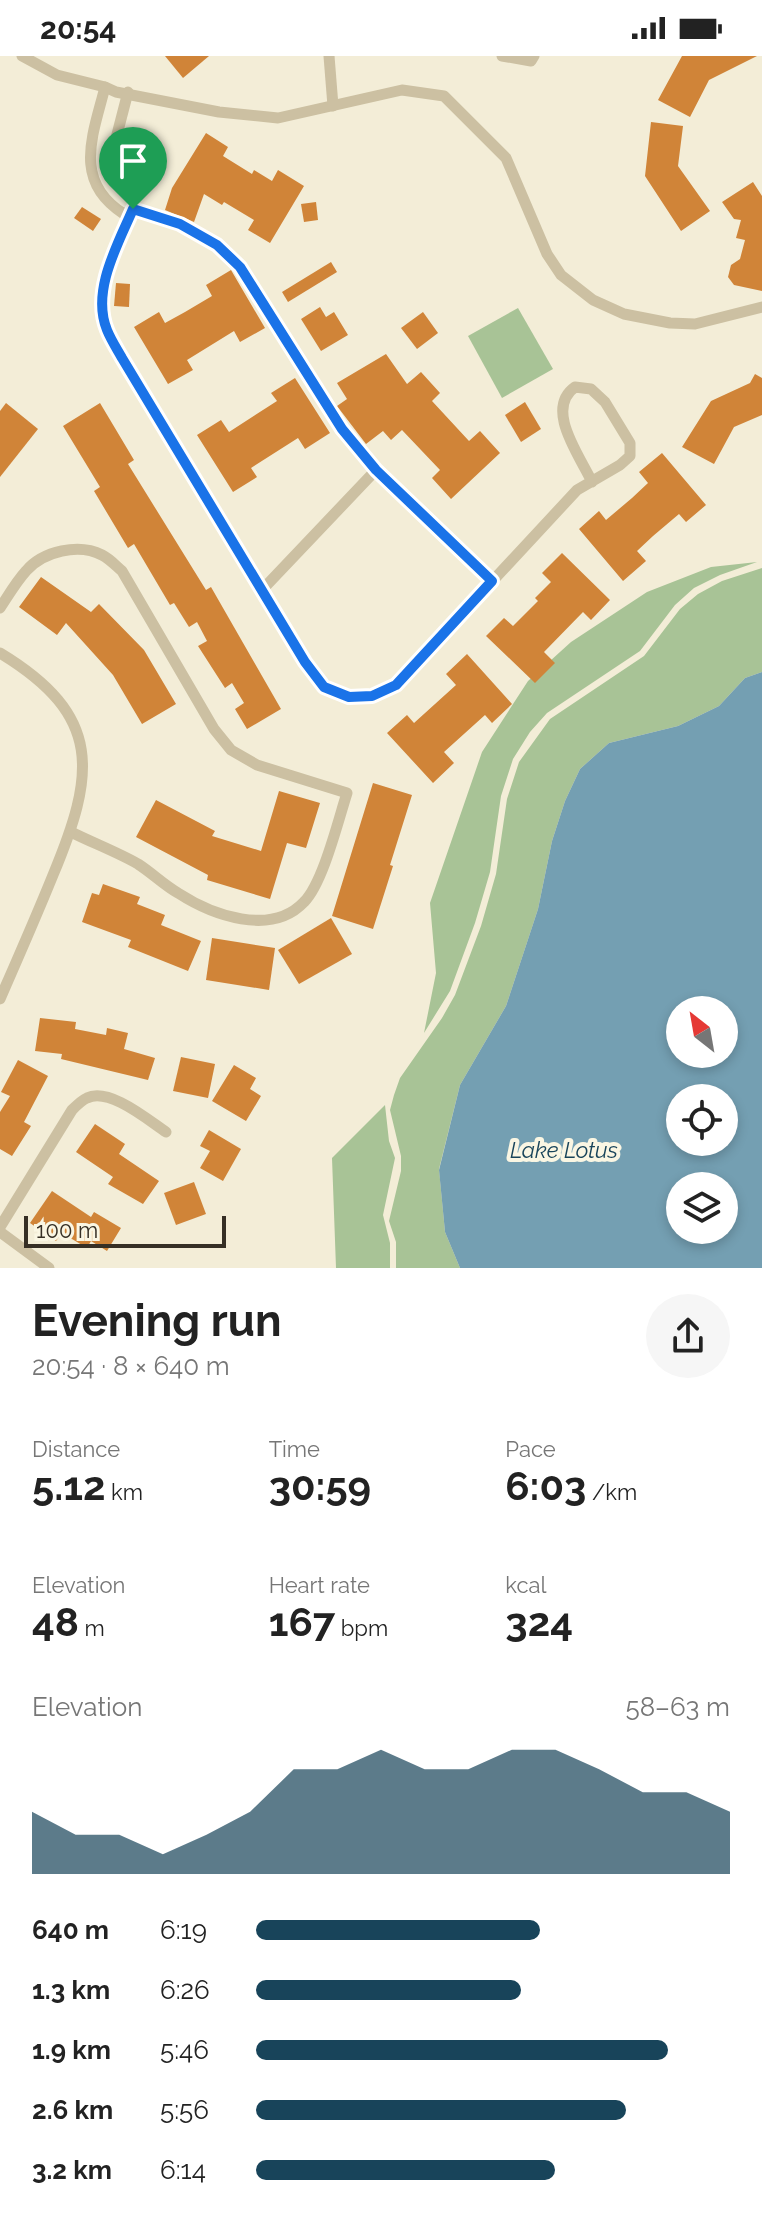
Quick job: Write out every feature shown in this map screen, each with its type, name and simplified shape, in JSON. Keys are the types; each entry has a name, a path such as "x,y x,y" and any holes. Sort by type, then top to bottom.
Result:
{"street":[{"path":"22,56 57,75 116,92 219,112 278,118 402,90 444,96 506,158 533,226 561,275 593,300 624,314 670,323 695,324 762,307"},
{"path":"329,56 333,106"},
{"path":"502,56 531,61 534,56"},
{"path":"105,87 91,142 89,167 96,186 113,208 124,214 133,209 180,224 217,245 240,267 342,429 376,470 492,581"},
{"path":"128,92 113,150 117,168 134,197 133,209 113,254 104,287 106,328 305,662 324,687 349,697 360,697 372,696 396,685 577,490 592,482 620,465 630,456 630,443 605,402 591,389 575,387 565,398 562,416 592,482"},
{"path":"262,590 376,470"},
{"path":"0,608 27,569 46,557 65,550 92,550 106,556 122,571 214,729 231,750 257,765 347,793 316,883 305,902 290,913 269,920 240,919 206,908 179,894 139,865 71,832"},
{"path":"0,653 30,671 63,706 74,728 84,770 81,798 71,832 0,999"},
{"path":"49,1268 0,1229 72,1110 86,1098 97,1095 113,1098 166,1132"}],"green space":[{"path":"518,308 553,369 502,398 468,336"},
{"path":"757,562 694,588 675,605 640,651 547,713 530,732 513,759 501,796 490,872 475,923 450,991 424,1033 436,973 430,903 482,752 528,681 571,642 647,592 711,567"},
{"path":"762,568 762,672 745,678 719,706 678,726 609,743 580,769 552,841 538,909 506,1006 460,1085 439,1169 445,1232 460,1268 396,1268 396,1242 389,1221 401,1171 401,1156 390,1110 400,1078 455,995 481,926 496,874 507,799 519,762 550,719 644,656 680,609 698,594 722,581"},
{"path":"385,1105 389,1141 395,1158 383,1215 390,1243 390,1268 336,1268 332,1158"}],"water":[{"name":"Lake Lotus","path":"762,672 762,1268 460,1268 445,1232 439,1170 460,1085 506,1006 538,909 552,841 565,801 580,769 609,743 678,726 719,706 745,678"}],"building":[{"path":"165,56 209,56 183,78"},
{"path":"682,56 757,56 709,80 690,117 658,100"},
{"path":"651,122 683,126 678,166 710,211 681,231 645,176"},
{"path":"206,133 228,147 223,156 252,174 254,170 272,181 278,170 304,186 270,243 248,230 254,220 204,194 194,222 165,210 172,188"},
{"path":"753,182 762,196 762,291 734,285 728,277 731,265 740,259 745,240 736,238 741,220 734,219 722,202"},
{"path":"316,202 318,220 304,222 301,204"},
{"path":"82,207 101,219 93,231 74,218"},
{"path":"331,262 337,272 288,302 282,292"},
{"path":"231,270 265,328 240,342 234,331 187,360 193,370 168,384 134,327 159,312 165,323 185,312 212,296 206,285"},
{"path":"116,283 130,284 129,307 114,306"},
{"path":"320,307 326,317 334,312 348,335 321,351 301,319"},
{"path":"423,312 438,333 417,349 401,328"},
{"path":"386,354 407,384 421,372 440,393 432,401 469,441 480,431 500,453 451,499 432,478 440,470 402,430 391,440 383,431 366,444 337,406 347,399 337,383"},
{"path":"755,374 762,378 762,415 734,427 714,464 682,447 711,401 750,383"},
{"path":"295,378 330,433 305,449 298,438 251,468 257,477 233,492 197,435 221,420 229,432 277,401 271,393"},
{"path":"525,402 541,429 521,442 505,415"},
{"path":"6,403 38,429 0,477 0,411"},
{"path":"100,403 134,460 128,464 206,590 211,587 281,709 247,729 235,709 244,703 232,683 225,688 198,646 207,641 197,622 189,627 174,603 170,605 134,544 128,548 94,491 100,487 63,426"},
{"path":"662,453 706,505 686,522 679,514 653,536 637,551 646,561 623,581 579,529 599,511 606,520 632,498 648,483 639,472"},
{"path":"562,553 610,600 591,620 583,612 544,652 555,663 535,683 486,636 504,618 513,626 538,601 535,598 551,582 542,573"},
{"path":"41,577 91,612 99,604 144,650 176,704 142,724 113,675 66,623 57,635 19,607"},
{"path":"467,654 512,704 492,723 485,715 444,752 454,763 433,783 387,733 407,715 414,723 456,685 446,674"},
{"path":"373,783 412,795 373,929 332,916"},
{"path":"279,791 320,803 306,848 287,843 270,899 207,880 208,875 136,837 156,800 215,831 212,836 261,851"},
{"path":"103,884 140,897 137,904 165,915 161,925 201,941 188,971 128,947 131,940 82,922 92,893 99,895"},
{"path":"331,918 352,954 299,984 278,950"},
{"path":"212,938 275,948 269,990 206,980"},
{"path":"40,1018 76,1022 75,1029 106,1035 107,1028 128,1033 124,1049 155,1058 148,1080 61,1059 62,1054 35,1051"},
{"path":"181,1057 215,1064 208,1098 173,1091"},
{"path":"18,1060 48,1076 24,1122 31,1126 12,1156 0,1149 0,1112 10,1096 1,1092"},
{"path":"234,1065 256,1078 250,1089 261,1096 246,1121 212,1101"},
{"path":"95,1124 125,1144 119,1154 159,1181 143,1204 108,1184 113,1177 76,1152"},
{"path":"209,1130 241,1149 223,1181 200,1168 210,1151 200,1146"},
{"path":"194,1182 206,1214 176,1225 164,1193"},
{"path":"52,1191 91,1217 94,1212 121,1228 107,1251 91,1241 87,1248 62,1233 56,1241 30,1223"}],"route":[{"path":"133,209 180,224 217,245 240,267 342,429 376,470 492,581 396,685 372,696 349,697 324,687 305,662 122,358 106,328 104,287 113,254 133,209"}]}
